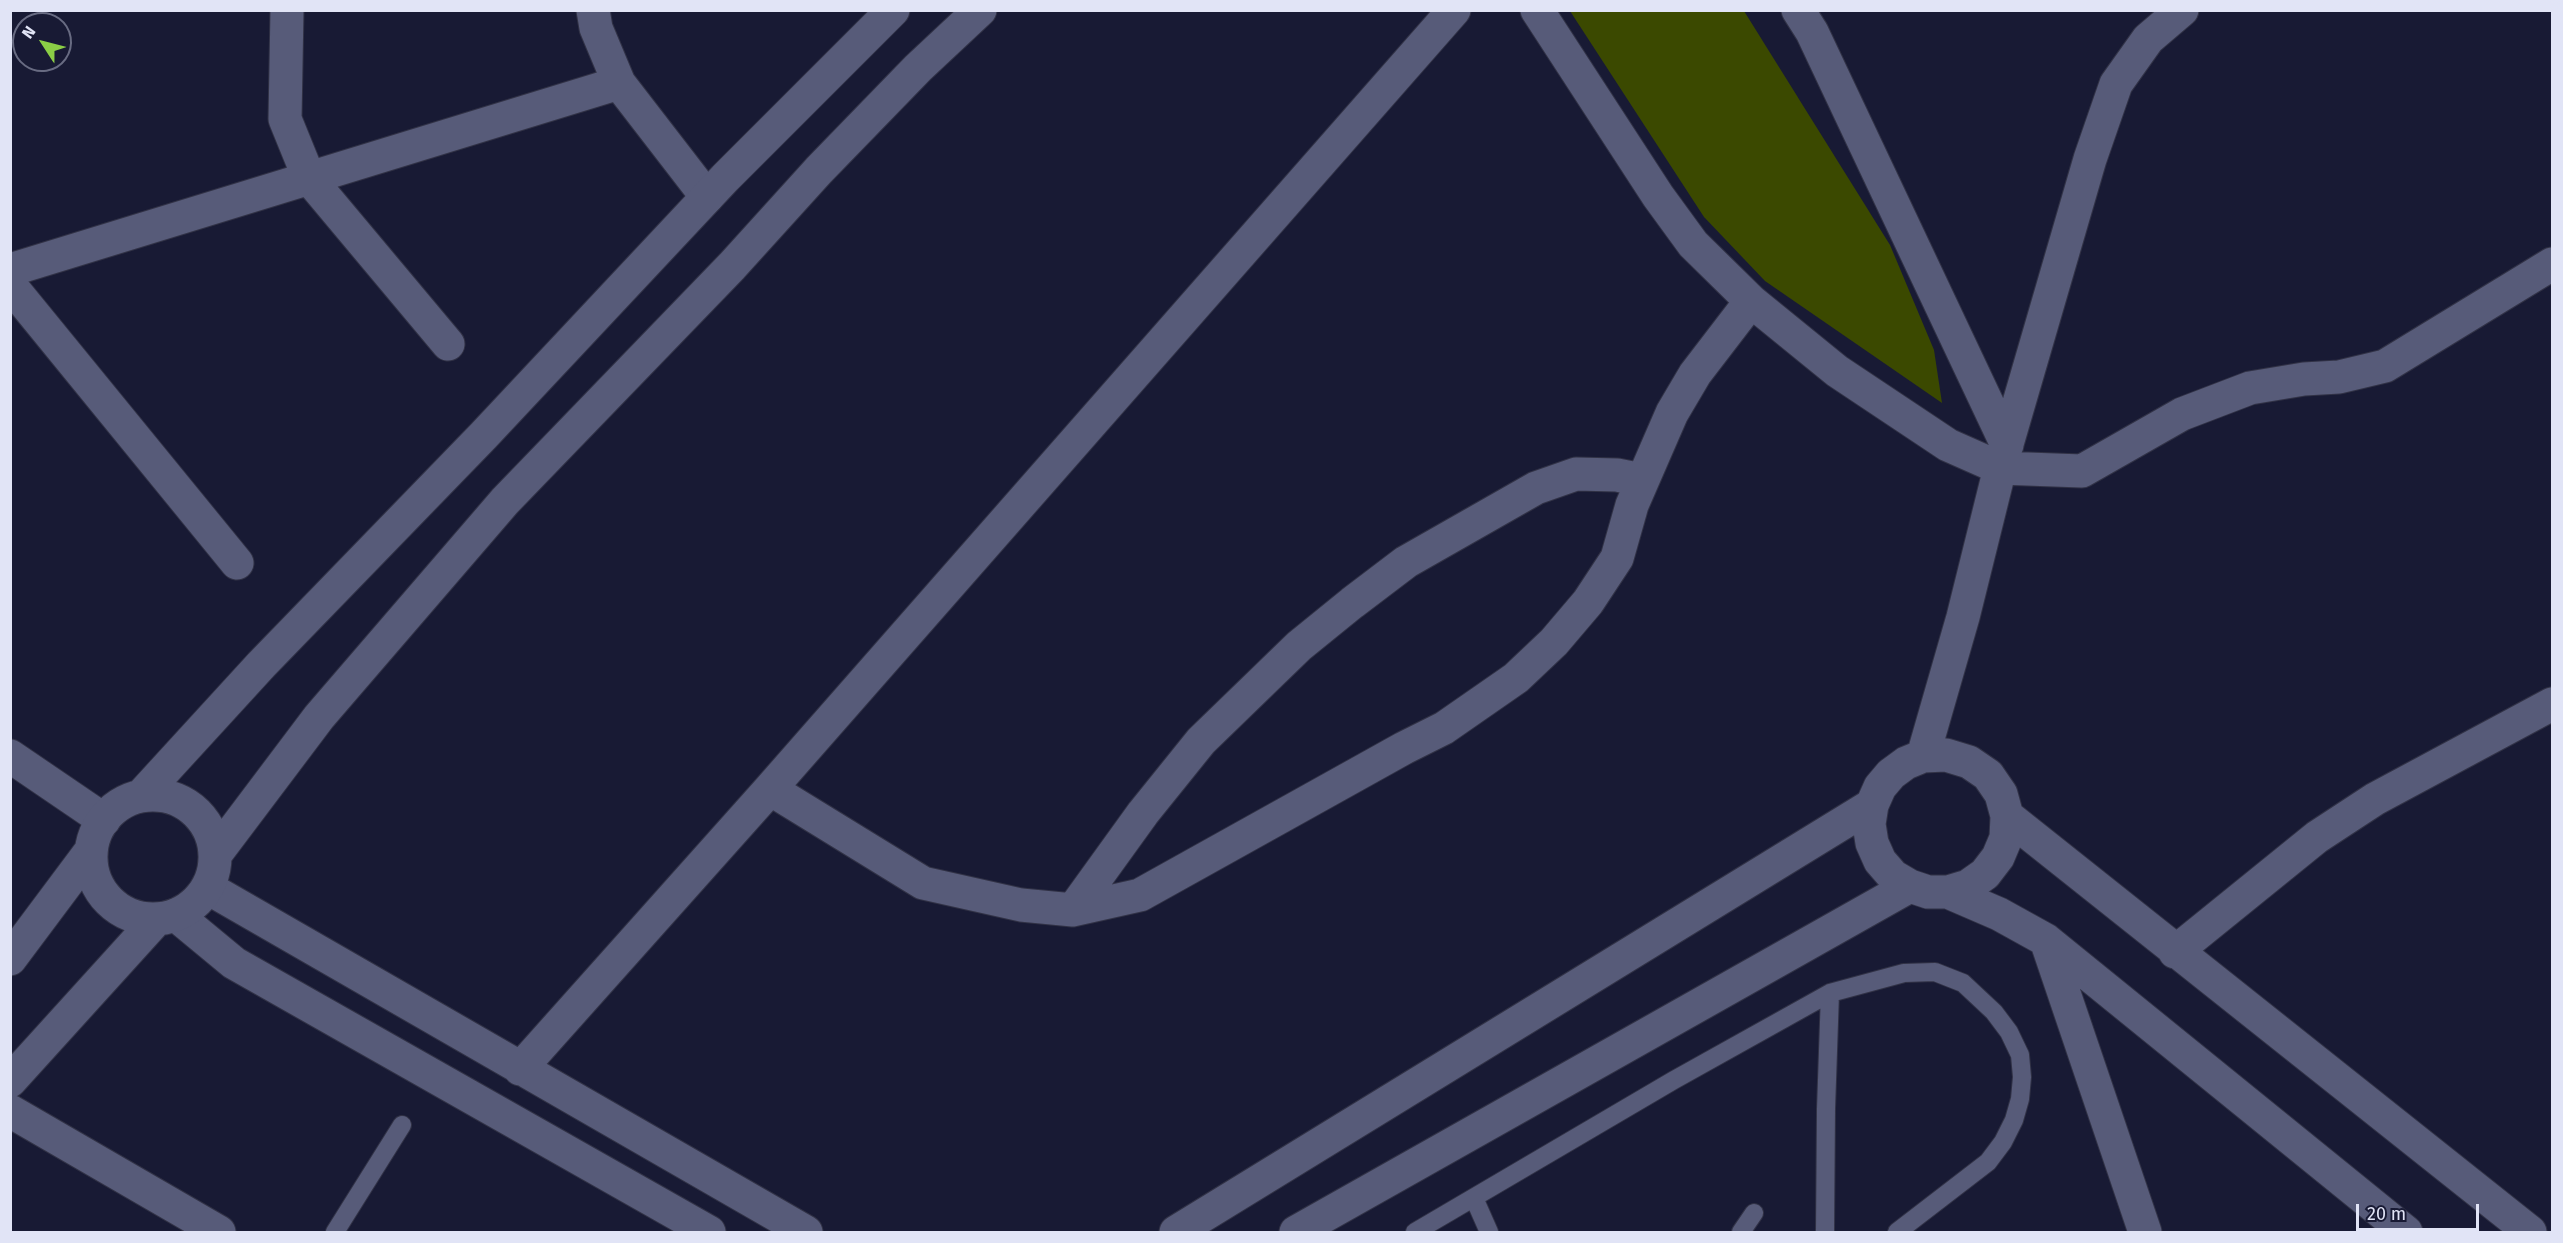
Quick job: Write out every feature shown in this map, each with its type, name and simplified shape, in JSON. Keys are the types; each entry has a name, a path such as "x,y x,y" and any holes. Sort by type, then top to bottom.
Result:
{"street":[{"path":"287,10 285,119 309,178 448,344"},
{"path":"593,10 596,28 619,83 707,197"},
{"path":"141,796 261,665 484,435 707,197 893,10"},
{"path":"215,855 319,717 506,501 732,266 819,170 918,68 980,10"},
{"path":"520,1069 770,789 1454,10"},
{"path":"1537,10 1665,206 1693,244 1751,301 1837,371 1948,445 2082,471 2182,414 2250,388 2304,379 2339,377 2385,366 2553,264"},
{"path":"1797,10 1812,32 2003,456"},
{"path":"1923,756 1963,617 2003,456 2090,159 2116,84 2148,39 2182,10"},
{"path":"10,270 619,83"},
{"path":"10,285 237,563"},
{"path":"770,789 922,883 1021,905 1073,910 1140,894 1444,728 1516,678 1554,642 1588,602 1617,558 1632,505 1672,413 1722,337 1751,301"},
{"path":"1073,910 1143,813 1201,741 1282,661 1406,562 1536,488 1576,474 1617,475 1642,480"},
{"path":"2175,952 2317,837 2374,799 2553,704"},
{"path":"1946,755 1969,762 1988,775 2001,794 2007,816 2006,838 1998,857 1985,874 1968,886 1948,892 1928,892 1910,886 1893,876 1880,861 1872,843 1869,824 1872,805 1880,787 1891,774 1906,763 1923,756 1946,755"},
{"path":"10,756 104,820"},
{"path":"10,959 90,852 96,831 122,802 141,796 161,795 180,801 196,812 208,828 215,846 215,868 208,888 194,904 166,917 10,1081"},
{"path":"1176,1233 1872,805"},
{"path":"2007,816 2530,1233"},
{"path":"90,852 92,873 101,892 116,908 134,917 166,917 234,963 709,1233"},
{"path":"1296,1233 1910,886"},
{"path":"208,888 806,1233"},
{"path":"1948,892 1999,914 2046,940 2406,1233"},
{"path":"2046,940 2145,1233"},
{"path":"10,1111 219,1233"}],"lane":[{"path":"1415,1233 1674,1080 1830,993 1904,973 1920,971 1950,976 1963,983 1994,1012 2009,1032 2020,1055 2022,1077 2020,1099 2014,1120 2003,1142 1988,1162 1897,1233"},
{"path":"1825,1233 1830,993"},
{"path":"334,1233 402,1125"},
{"path":"1474,1198 1490,1233"},
{"path":"1741,1233 1754,1213"}],"green space":[{"path":"1570,11 1744,11 1890,245 1934,350 1942,403 1765,281 1704,217"}]}
